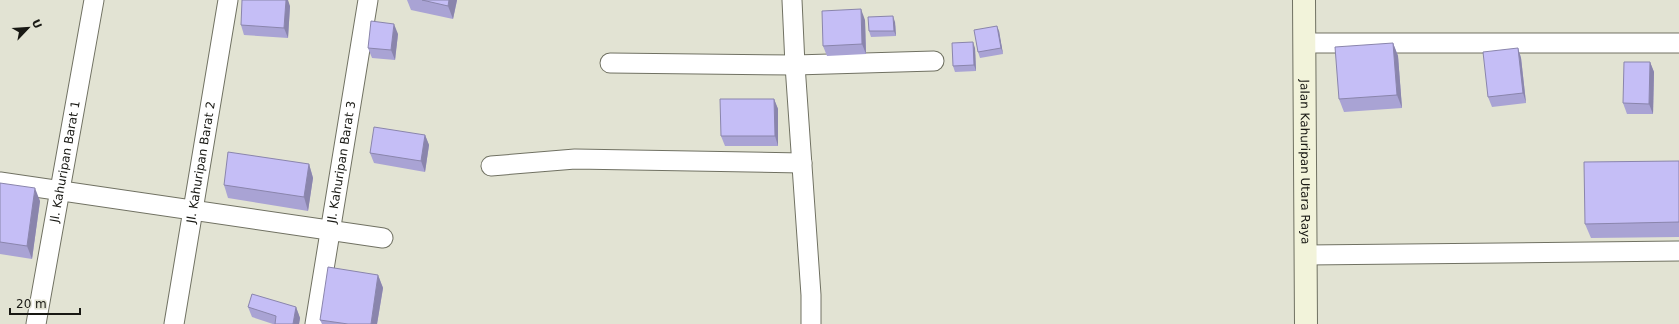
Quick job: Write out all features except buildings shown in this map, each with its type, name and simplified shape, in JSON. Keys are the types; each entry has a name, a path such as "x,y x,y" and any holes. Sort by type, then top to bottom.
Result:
{"street":[{"name":"Jl. Kahuripan Barat 1","path":"36,324 94,0"},
{"name":"Jl. Kahuripan Barat 2","path":"174,324 228,0"},
{"name":"Jl. Kahuripan Barat 3","path":"316,324 368,0"},
{"path":"792,0 811,295 811,324"},
{"name":"Jalan Kahuripan Utara Raya","path":"1304,0 1307,254 1306,324"},
{"path":"1304,43 1679,43"},
{"path":"610,63 795,65 934,61"},
{"path":"491,166 575,159 802,163"},
{"path":"0,182 331,229 382,238"},
{"path":"1307,254 1679,251"}]}
